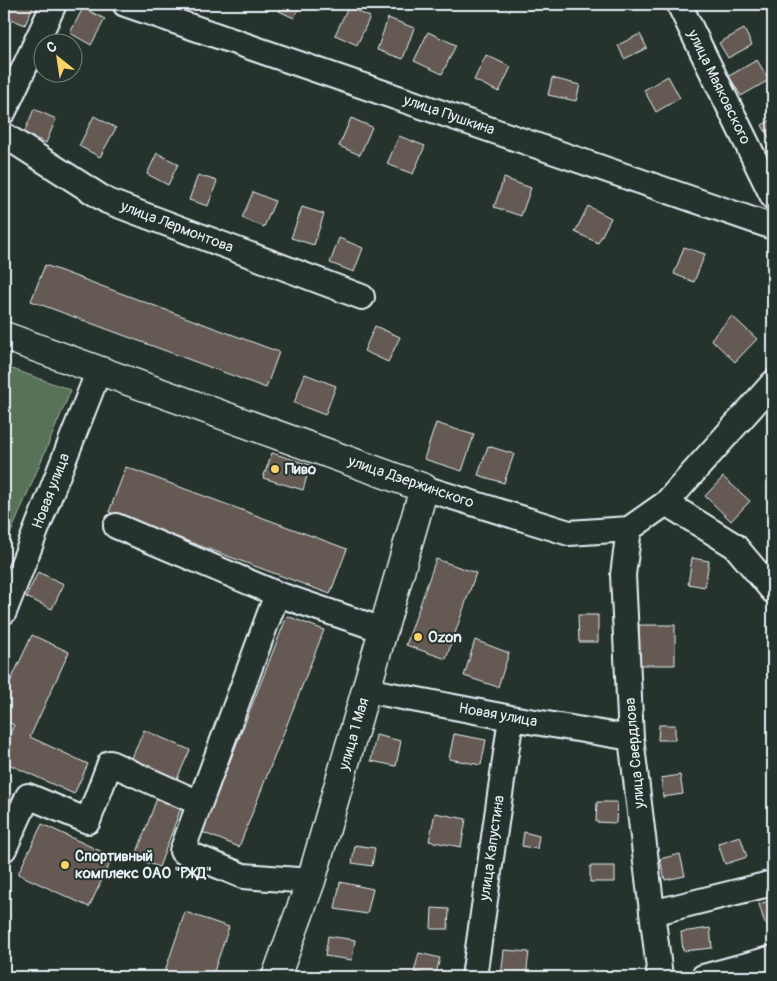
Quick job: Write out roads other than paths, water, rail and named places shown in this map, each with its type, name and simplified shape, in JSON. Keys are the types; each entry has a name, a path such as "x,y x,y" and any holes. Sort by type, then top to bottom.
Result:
{"main road":[{"name":"улица Дзержинского","path":"4,336 424,488"},
{"name":"улица 1 Мая","path":"276,977 311,881 424,488"}],"street":[{"path":"4,111 54,4"},
{"name":"улица Пушкина","path":"124,4 773,227"},
{"name":"улица Маяковского","path":"679,4 773,197"},
{"name":"улица Лермонтова","path":"4,135 107,201 362,297"},
{"name":"Новая улица","path":"4,612 99,370"},
{"path":"630,528 666,503 773,383"},
{"name":"улица Дзержинского","path":"424,488 569,533 630,528"},
{"path":"666,503 735,546 773,591"},
{"path":"116,526 277,594 384,630"},
{"name":"улица Свердлова","path":"630,528 623,575 631,738 660,977"},
{"path":"277,594 182,850 243,876 311,881"},
{"name":"Новая улица","path":"366,690 511,718 631,738"},
{"name":"улица Капустина","path":"474,977 511,718"},
{"path":"4,849 28,796 88,821 110,763 199,803"},
{"path":"652,913 773,883"},
{"path":"703,977 773,958"}],"place":[{"name":"Пиво","path":"275,469"},
{"name":"Ozon","path":"418,637"},
{"name":"Спортивный комплекс ОАО \"РЖД\"","path":"65,865"}]}
